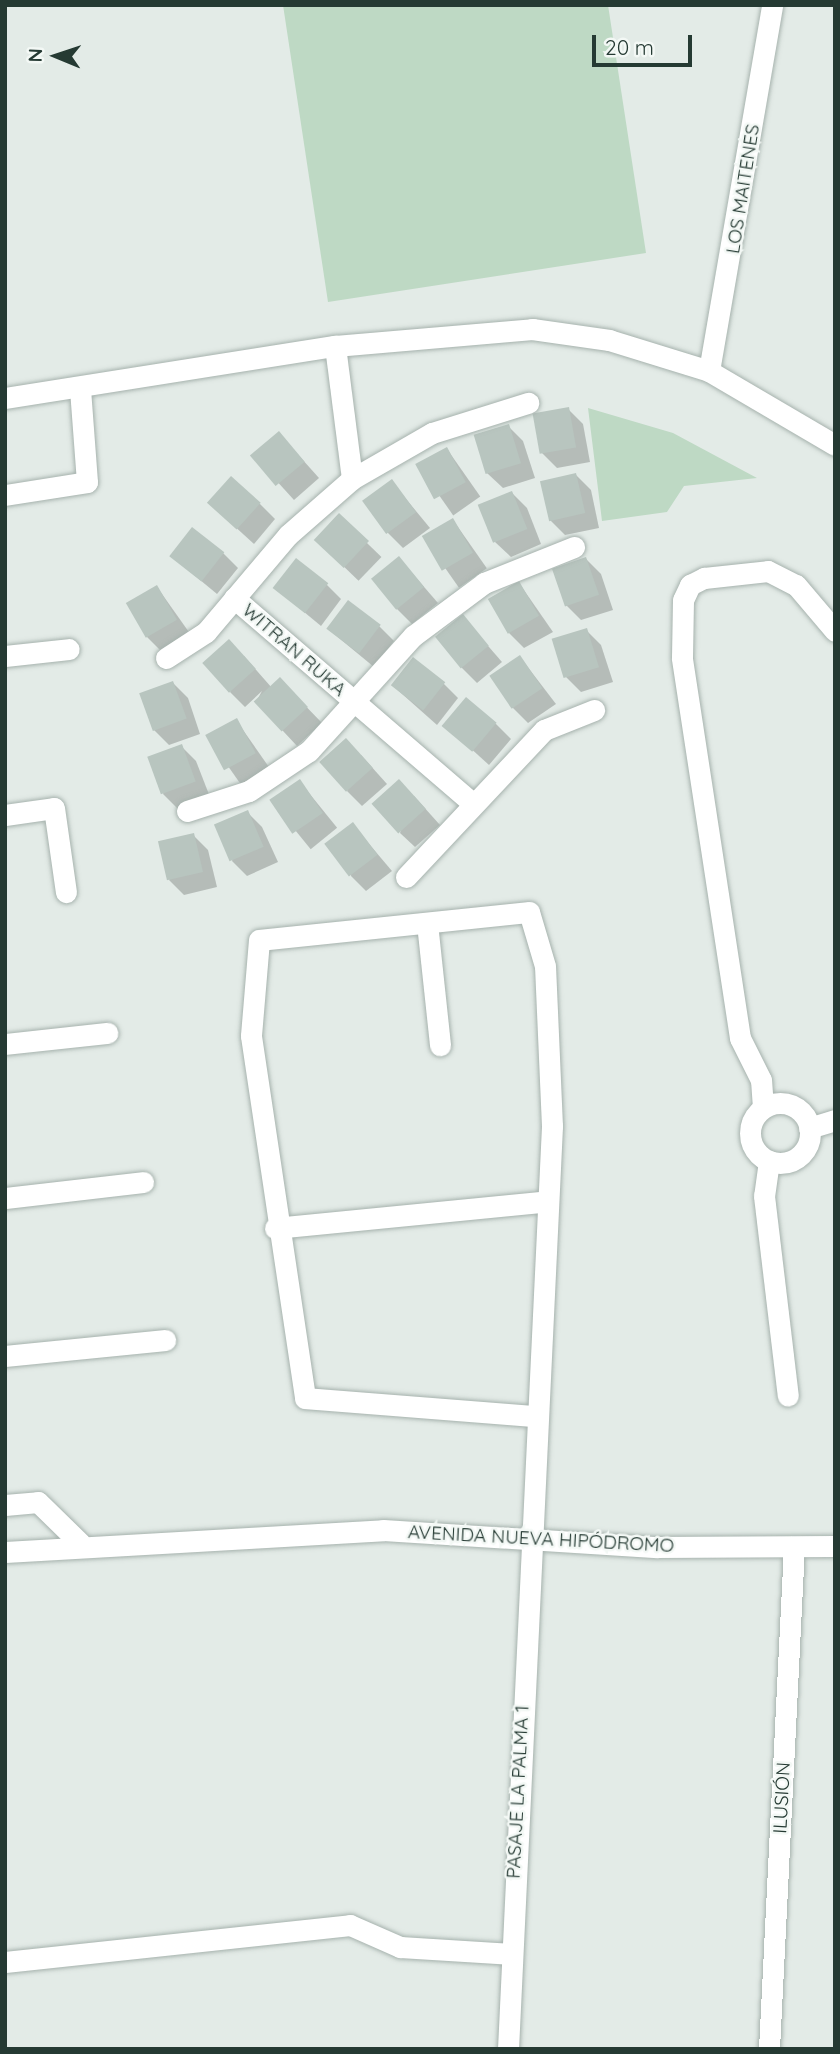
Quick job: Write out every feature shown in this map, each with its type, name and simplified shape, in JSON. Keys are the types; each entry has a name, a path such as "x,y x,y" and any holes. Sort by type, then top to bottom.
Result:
{"street":[{"name":"LOS MAITENES","path":"709,371 772,5"},
{"path":"5,398 335,346 532,329 609,340 709,371 835,445"},
{"path":"335,346 352,479"},
{"path":"5,495 87,482 80,388"},
{"name":"WITRAN RUKA","path":"166,658 205,632 288,535 352,479 432,433 528,403"},
{"name":"WITRAN RUKA","path":"187,811 249,792 309,751 413,636 484,583 573,547"},
{"path":"763,1108 792,1106 809,1128 807,1146 795,1160 769,1161 754,1150 749,1132 763,1108 761,1080 740,1038 682,657 683,600 690,585 704,578 768,571 796,585 835,631"},
{"name":"WITRAN RUKA","path":"234,598 471,802"},
{"path":"5,656 69,649"},
{"path":"406,877 471,802 544,730 594,710"},
{"path":"5,815 54,808 66,892"},
{"name":"PASAJE LA PALMA 1","path":"427,923 529,912 545,966 552,1126 529,1536 508,2049"},
{"path":"440,1045 427,923 258,940 251,1037 275,1228 305,1398 536,1416"},
{"path":"5,1044 107,1033"},
{"path":"809,1128 835,1120"},
{"path":"769,1161 764,1196 788,1396"},
{"path":"5,1198 143,1182"},
{"path":"275,1228 548,1201"},
{"path":"5,1356 165,1340"},
{"path":"5,1505 38,1502 80,1543"},
{"name":"AVENIDA NUEVA HIPÓDROMO","path":"5,1552 80,1543 383,1530 529,1536 657,1547 835,1546"},
{"name":"ILUSIÓN","path":"769,2049 794,1546"},
{"path":"5,1962 350,1925 400,1947 511,1954"}],"green space":[{"path":"283,5 608,5 646,253 328,302"},
{"path":"588,408 673,433 757,478 684,486 667,512 602,521"}],"building":[{"path":"569,407 576,447 540,454 533,413"},
{"path":"509,424 521,463 486,474 474,435"},
{"path":"279,431 305,462 276,486 250,455"},
{"path":"447,447 466,482 434,499 415,464"},
{"path":"576,473 585,513 549,521 540,481"},
{"path":"231,476 261,503 237,530 207,503"},
{"path":"392,479 416,512 386,534 362,501"},
{"path":"512,491 527,529 493,543 478,505"},
{"path":"339,513 369,541 344,568 314,540"},
{"path":"453,518 473,553 442,571 422,536"},
{"path":"192,527 224,552 202,581 169,556"},
{"path":"399,556 424,587 396,610 371,579"},
{"path":"586,557 599,595 565,607 552,569"},
{"path":"296,558 328,583 305,613 273,588"},
{"path":"519,581 539,616 508,634 488,599"},
{"path":"157,585 177,620 146,638 126,603"},
{"path":"348,600 381,625 359,653 326,629"},
{"path":"463,614 489,646 461,669 435,637"},
{"path":"587,628 599,667 564,678 552,639"},
{"path":"229,639 256,669 229,693 202,663"},
{"path":"520,655 542,688 512,709 489,676"},
{"path":"413,657 445,682 423,711 391,685"},
{"path":"280,677 308,707 282,732 254,702"},
{"path":"173,681 187,719 153,731 139,693"},
{"path":"466,697 497,723 472,752 442,726"},
{"path":"237,718 256,753 224,770 205,735"},
{"path":"346,738 373,768 346,792 319,762"},
{"path":"182,744 196,782 161,794 147,757"},
{"path":"300,779 323,813 292,834 269,800"},
{"path":"399,779 426,809 398,833 372,804"},
{"path":"248,810 264,847 230,861 214,824"},
{"path":"353,822 378,855 349,876 324,844"},
{"path":"194,833 203,872 167,880 158,841"}]}
